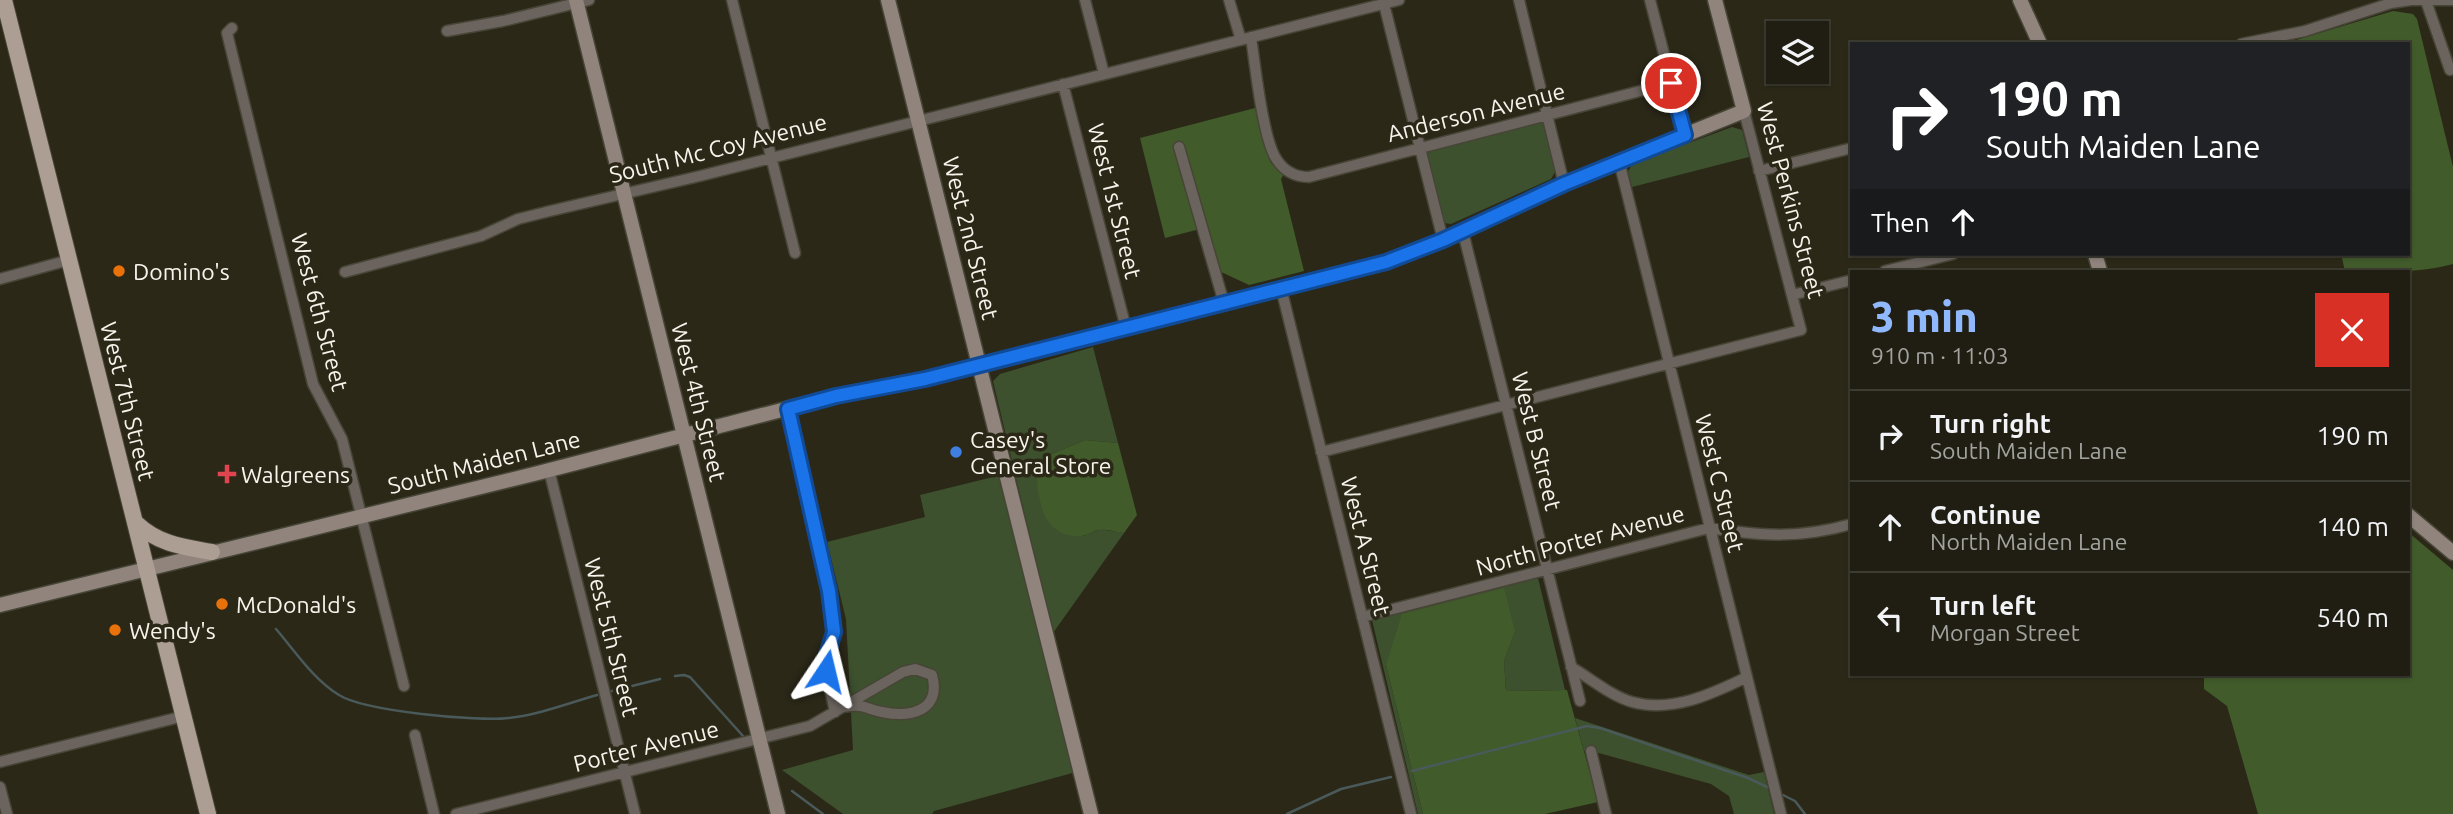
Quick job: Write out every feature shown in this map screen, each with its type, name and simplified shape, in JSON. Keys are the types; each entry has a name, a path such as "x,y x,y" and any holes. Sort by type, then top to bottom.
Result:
{"main road":[{"name":"West 7th Street","path":"4,0 208,814"},
{"path":"136,523 149,535 169,544 212,552"}],"street":[{"path":"732,0 795,253"},
{"name":"West 2nd Street","path":"888,0 1091,814"},
{"path":"1085,0 1104,74"},
{"path":"1228,0 1246,39"},
{"name":"South Mc Coy Avenue","path":"345,272 481,236 519,219 1399,0"},
{"path":"1519,0 1564,184"},
{"path":"1650,0 1685,135"},
{"name":"West Perkins Street","path":"1669,365 1801,330 1715,0"},
{"path":"2020,0 2039,42"},
{"path":"2252,42 2305,31 2391,3 2452,0"},
{"path":"447,31 503,21 580,1"},
{"name":"West 4th Street","path":"580,1 624,193 778,814"},
{"path":"2426,1 2449,70"},
{"path":"1383,2 1443,240"},
{"name":"West 6th Street","path":"232,28 227,33 313,384 342,439 404,686"},
{"name":"Anderson Avenue","path":"1246,39 1272,150 1277,160 1292,174 1309,177 1671,83"},
{"name":"West 1st Street","path":"1063,84 1126,328"},
{"name":"South Maiden Lane","path":"0,605 788,409 979,365 1386,262 1463,232 1564,184 1744,111"},
{"path":"1179,146 1224,303"},
{"path":"1759,171 1850,148"},
{"name":"West C Street","path":"1619,162 1781,814"},
{"name":"West B Street","path":"1463,232 1580,701"},
{"path":"1889,270 1938,256"},
{"path":"0,279 69,260"},
{"path":"1792,295 1850,280"},
{"name":"West A Street","path":"1281,288 1411,814"},
{"path":"1321,452 1669,365"},
{"path":"788,409 829,591 834,632 826,658 826,671 839,710"},
{"name":"West 5th Street","path":"549,470 635,814"},
{"path":"2410,517 2453,553"},
{"name":"North Porter Avenue","path":"1362,617 1709,528 1768,536 1792,536 1850,524"},
{"path":"1572,667 1623,698 1643,704 1686,701 1711,694 1747,677"},
{"name":"Porter Avenue","path":"456,814 810,726 903,672 915,669 932,675 934,683 931,701 925,708 915,712 885,713 862,706 839,710"},
{"path":"0,762 184,716"},
{"path":"415,736 434,814"},
{"path":"1591,751 1606,814"},
{"path":"0,787 7,814"}],"green space":[{"path":"2393,11 2413,14 2417,19 2453,167 2453,264 2413,271 2345,270 2341,256 2410,256 2410,42 2290,42"},
{"path":"1255,108 1271,163 1284,174 1281,179 1304,271 1249,285 1219,271 1200,229 1165,238 1140,138"},
{"path":"1542,120 1555,172 1551,179 1451,224 1444,223 1426,152"},
{"path":"1732,127 1742,130 1749,157 1632,187 1628,172 1632,164"},
{"path":"1093,347 1118,443 1085,440 1042,458 1036,464 1083,536 1100,529 1124,533 1053,633 993,381 1000,374"},
{"path":"1085,440 1118,443 1137,515 1124,533 1097,530 1082,536 1068,535 1049,523 1044,513 1036,464 1042,458"},
{"path":"1001,475 1076,772 934,811 932,814 843,814 782,770 853,750 846,619 827,542 925,517 920,495"},
{"path":"2410,534 2453,570 2453,814 2258,814 2227,706 2204,689 2204,676 2410,676"},
{"path":"1538,578 1565,690 1506,691 1504,661 1515,632 1386,665 1423,814 1418,814 1372,620"},
{"path":"1504,588 1515,632 1504,661 1506,691 1567,690 1598,802 1545,814 1423,814 1386,665 1402,614"},
{"path":"1575,718 1749,775 1764,772 1774,814 1734,814 1729,796 1711,784 1584,751"}],"waterway":[{"path":"276,629 313,673 330,688 352,701 372,706 448,717 494,719 531,714 597,695"},
{"path":"675,676 690,677 743,736"},
{"path":"612,691 660,679"},
{"path":"1412,771 1587,726 1748,778 1767,787"},
{"path":"1287,814 1341,789 1391,777"},
{"path":"792,791 823,814"},
{"path":"1783,795 1795,801 1805,814"}],"place":[{"name":"Domino's","path":"119,271"},
{"name":"Casey's General Store","path":"956,452"},
{"name":"Walgreens","path":"227,474"},
{"name":"McDonald's","path":"222,604"},
{"name":"Wendy's","path":"115,630"}],"route":[{"path":"826,671 826,658 834,632 829,591 788,409 836,396 925,379 1405,255 1463,232 1564,184 1685,135 1671,83"}]}
